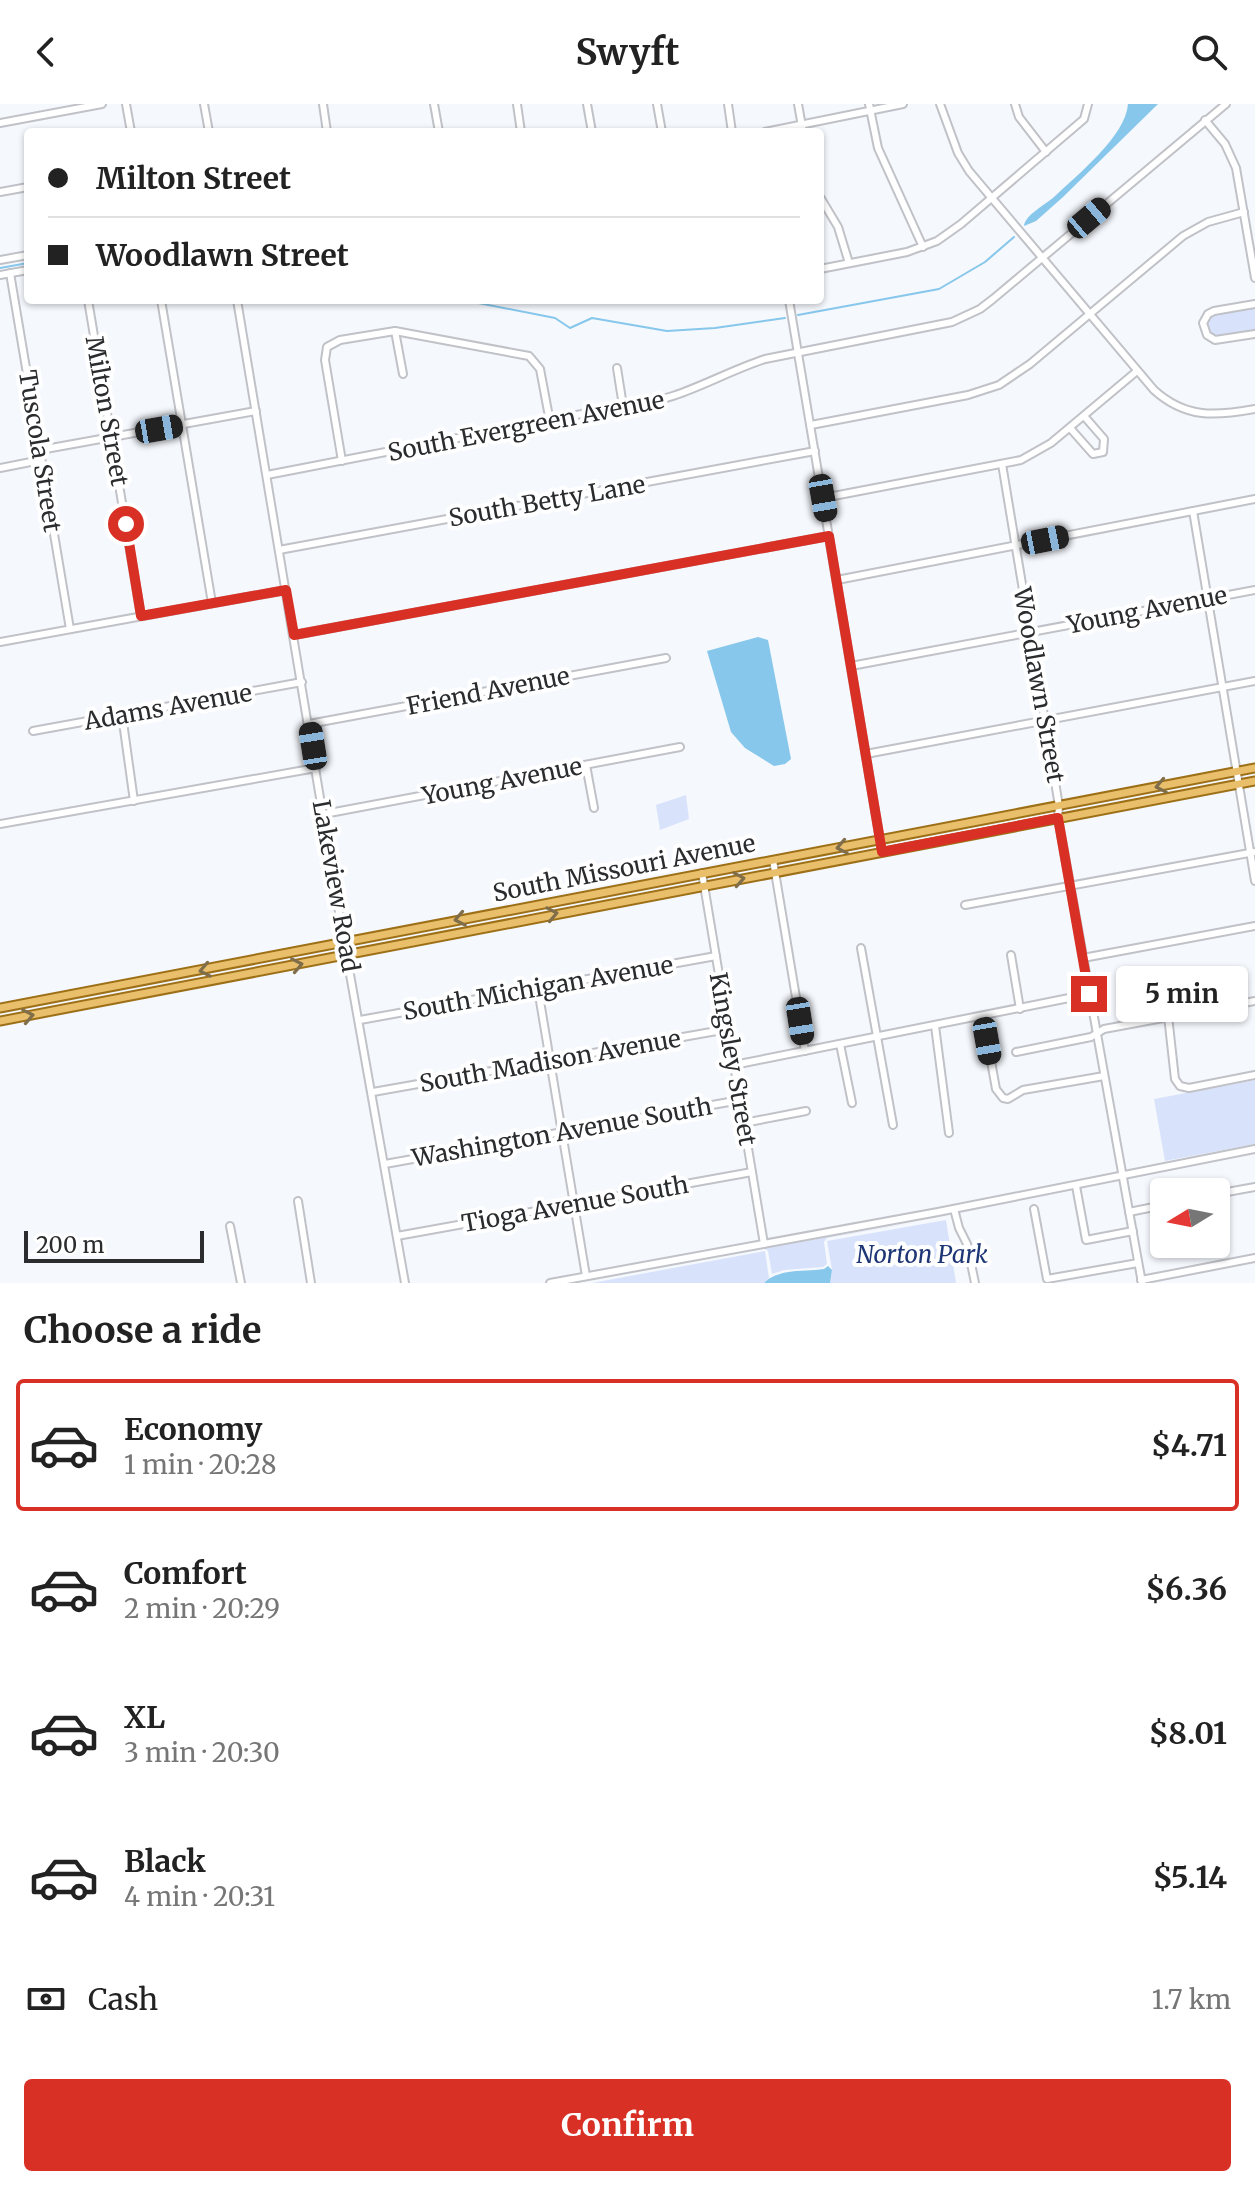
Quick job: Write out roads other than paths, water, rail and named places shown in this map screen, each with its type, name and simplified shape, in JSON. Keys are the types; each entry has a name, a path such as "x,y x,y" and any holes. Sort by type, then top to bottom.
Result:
{"main road":[{"name":"South Missouri Avenue","path":"0,1008 1255,768"},
{"name":"South Missouri Avenue","path":"0,1021 1255,781"}],"street":[{"path":"0,123 102,104"},
{"path":"126,104 130,128"},
{"path":"204,104 208,128"},
{"path":"323,104 326,128"},
{"path":"434,104 438,128"},
{"path":"517,104 520,128"},
{"path":"587,104 591,128"},
{"path":"657,104 661,128"},
{"path":"728,104 731,128"},
{"path":"798,104 802,128"},
{"path":"784,128 870,107 903,104"},
{"path":"940,104 958,153 991,198 1165,400 1188,412 1223,415 1255,409"},
{"path":"1015,104 1019,117 1046,152"},
{"path":"824,268 923,247 950,233 1084,119 1088,104"},
{"name":"South Evergreen Avenue","path":"267,475 623,406 658,402 765,359 952,322 980,309 1226,104"},
{"path":"870,107 883,160 923,247"},
{"path":"1205,120 1232,157 1255,278"},
{"path":"0,192 24,188"},
{"path":"824,204 838,227 849,263"},
{"path":"811,425 968,395 999,385 1030,364 1183,236 1208,222 1244,212"},
{"path":"0,260 24,256"},
{"path":"0,275 24,271"},
{"name":"Tuscola Street","path":"10,273 70,629"},
{"name":"Milton Street","path":"89,304 141,616"},
{"path":"162,304 212,603"},
{"name":"Lakeview Road","path":"238,304 405,1283"},
{"path":"790,304 882,852"},
{"path":"1255,304 1214,311 1203,323 1207,335 1215,340 1255,334"},
{"path":"395,331 403,374"},
{"path":"342,461 325,353 332,343 340,340 395,331 529,356 540,369 550,422"},
{"path":"617,368 623,406"},
{"path":"823,498 1002,464 1036,453 1137,371"},
{"path":"40,450 256,411"},
{"path":"1070,428 1093,454 1103,452 1104,439 1084,416"},
{"name":"South Betty Lane","path":"279,550 815,451"},
{"path":"0,468 41,460"},
{"name":"Woodlawn Street","path":"1002,464 1059,806 1058,818 1142,1282"},
{"path":"837,580 1255,499"},
{"path":"1193,511 1255,881"},
{"path":"294,635 829,536"},
{"path":"0,642 286,590"},
{"name":"Young Avenue","path":"851,666 1255,590"},
{"name":"Friend Avenue","path":"309,724 666,658"},
{"path":"866,754 1255,681"},
{"name":"Adams Avenue","path":"33,731 302,682"},
{"path":"122,715 134,801"},
{"name":"Young Avenue","path":"324,814 680,747"},
{"path":"586,765 594,808"},
{"path":"0,824 316,768"},
{"path":"965,905 1252,852"},
{"path":"773,860 805,1051"},
{"name":"Kingsley Street","path":"702,873 764,1244"},
{"path":"1083,958 1255,926"},
{"path":"861,948 893,1125"},
{"path":"1011,955 1020,1009"},
{"name":"South Michigan Avenue","path":"360,1020 716,956"},
{"path":"538,989 586,1276"},
{"path":"734,1065 1089,994"},
{"path":"1016,1052 1091,1037 1104,1029 1255,1001"},
{"path":"1168,1016 1175,1079 1180,1086 1189,1088 1255,1075"},
{"path":"983,1017 999,1095 1008,1099 1023,1090 1104,1076"},
{"path":"935,1026 949,1133"},
{"name":"South Madison Avenue","path":"373,1092 728,1029"},
{"path":"840,1044 852,1103"},
{"name":"Washington Avenue South","path":"385,1164 740,1100"},
{"path":"744,1123 806,1111"},
{"path":"550,1283 1076,1186 1255,1149"},
{"name":"Tioga Avenue South","path":"397,1236 752,1172"},
{"path":"1076,1186 1086,1240 1133,1231"},
{"path":"1230,1191 1255,1187"},
{"path":"298,1201 311,1283"},
{"path":"1129,1212 1150,1208"},
{"path":"954,1209 969,1251 975,1283"},
{"path":"1034,1209 1048,1281 1138,1263"},
{"path":"230,1226 241,1283"},
{"path":"1142,1282 1255,1258"}],"water":[{"path":"1128,104 1158,104 1063,197 1036,221 1024,226 1032,214 1075,178 1110,142 1119,129"},
{"path":"758,637 768,640 791,759 774,766 745,748 731,732 707,651"},
{"path":"828,1266 832,1270 830,1283 764,1283 784,1273"}],"waterway":[{"path":"798,315 939,289 985,262 1014,237"},
{"path":"0,268 24,264"},
{"path":"483,304 555,318 570,328 592,318 667,331 785,318"}],"park label":[{"name":"Norton Park","path":"922,1254"}]}
